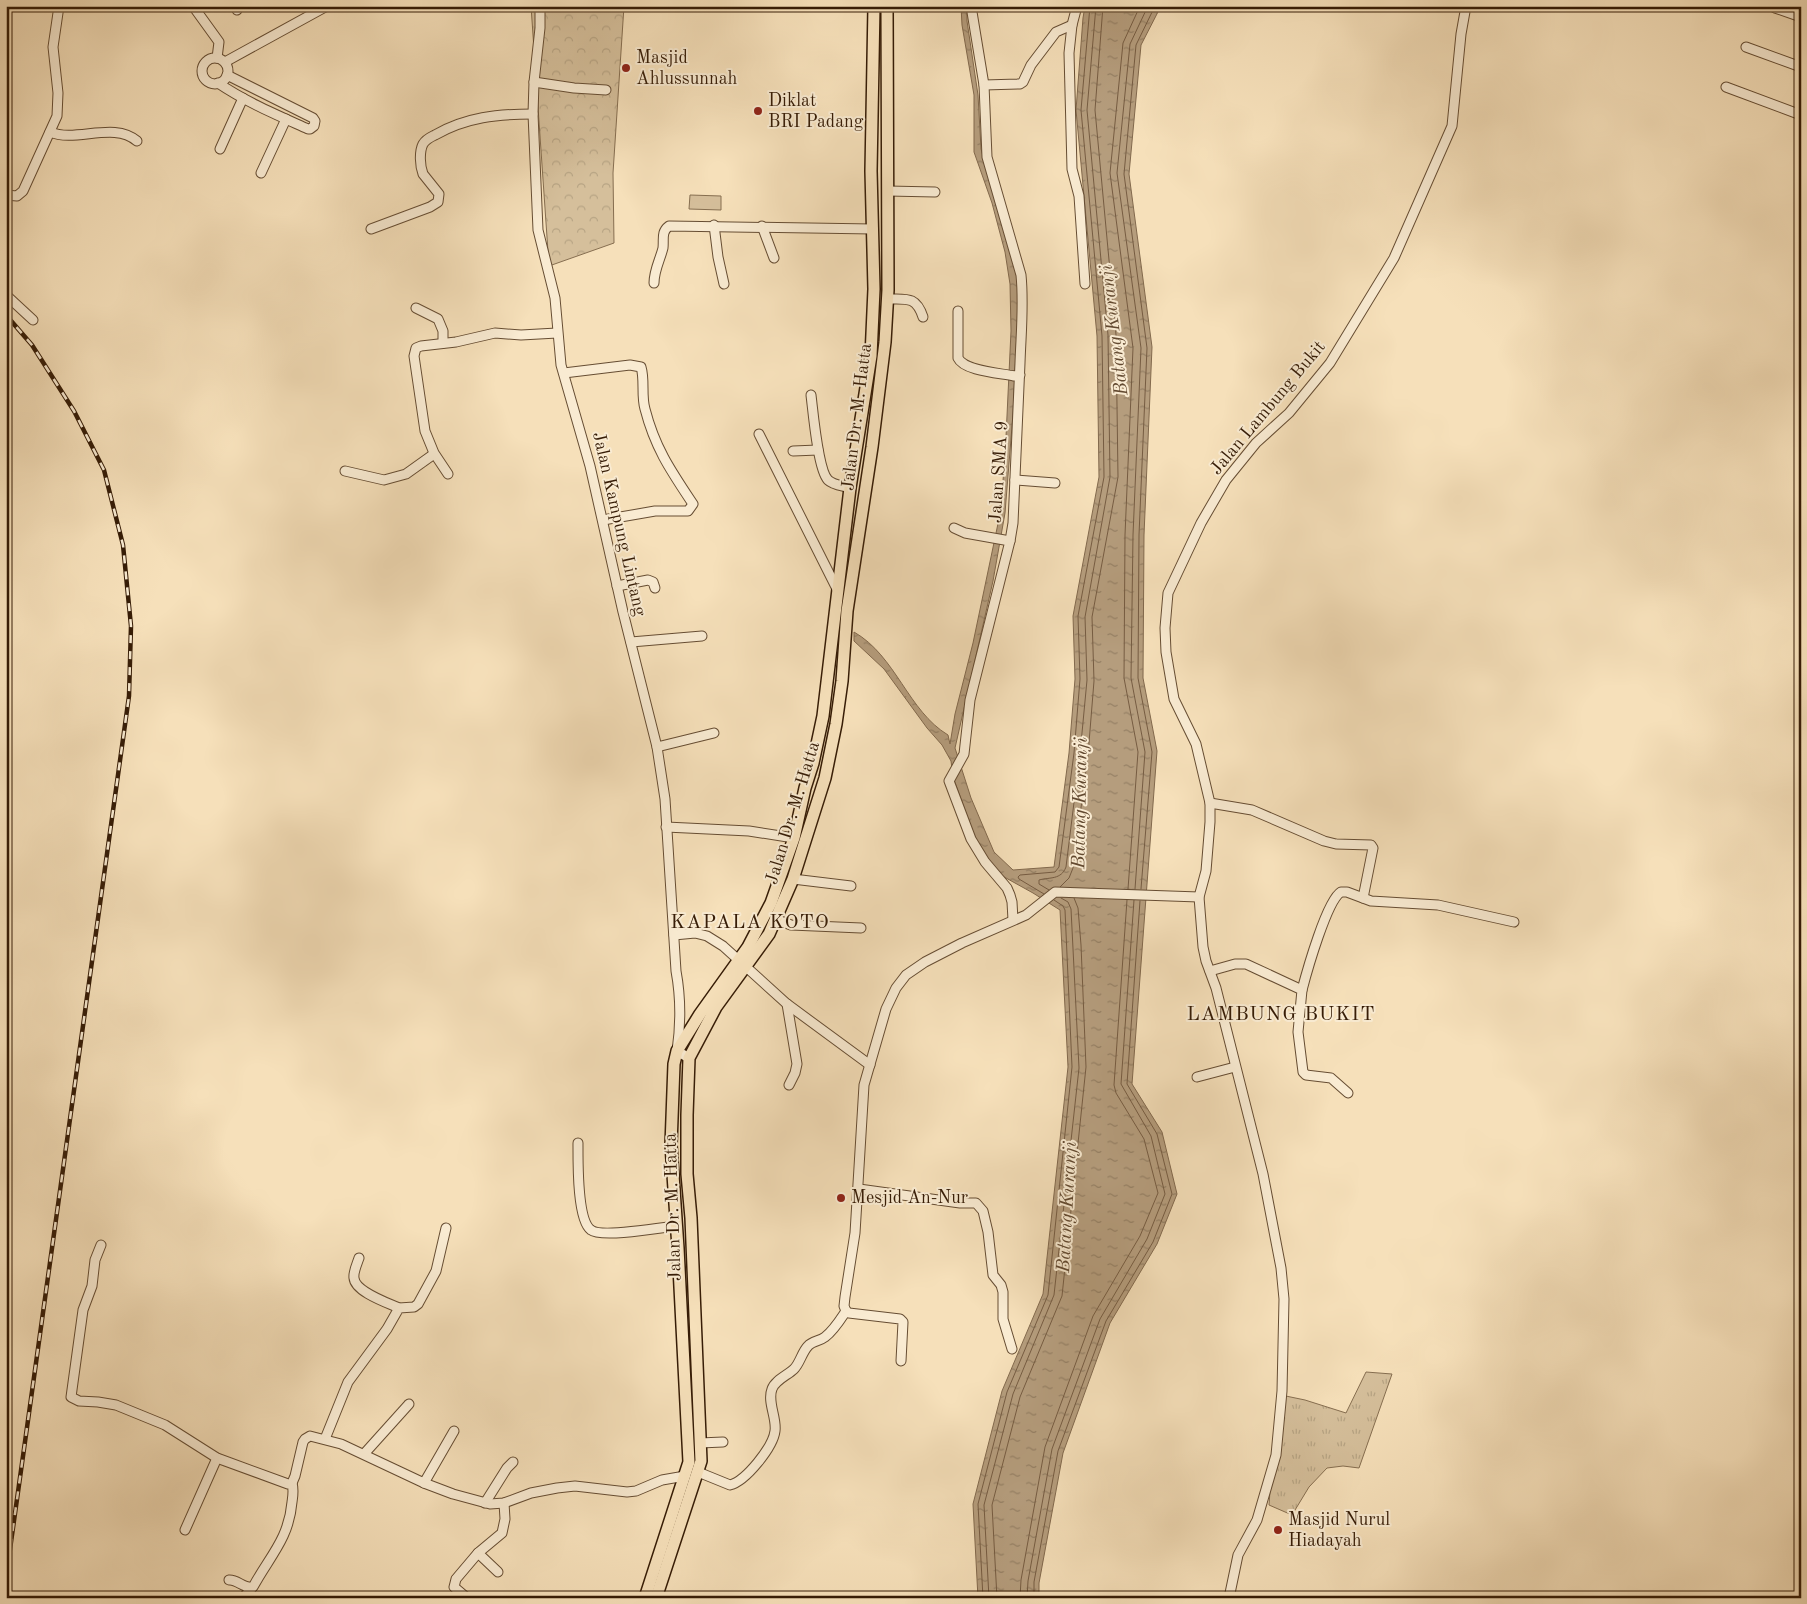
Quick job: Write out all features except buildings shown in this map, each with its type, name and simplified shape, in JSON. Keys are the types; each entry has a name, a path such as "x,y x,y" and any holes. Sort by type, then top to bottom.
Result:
{"main road":[{"path":"873,229 871,171 874,6"},
{"name":"Jalan Dr. M. Hatta","path":"645,1598 689,1462 671,1145 674,1064 678,1051 700,1014 742,963 769,934 802,855 831,752 842,680 846,611 865,498 881,380 887,294 887,6"},
{"name":"Jalan Dr. M. Hatta","path":"656,1598 701,1461 687,1174 686,1116 689,1058 742,963 771,903 794,838 819,735 850,488 871,356 874,289 873,229"},
{"path":"874,289 887,294"},
{"path":"679,1262 692,1261"}],"street":[{"path":"6,195 17,196 23,191 57,116 58,105 52,47 59,6"},
{"path":"193,6 219,42 221,60 228,68 227,75 218,83"},
{"path":"227,75 313,118 315,124 312,128 308,129 286,119 243,98 218,83 210,83 203,77 202,73 203,65 209,59 221,60 264,41 326,6"},
{"name":"Jalan Kampung Lintang","path":"540,6 540,28 532,114 538,230 556,298 559,350 564,373 584,441 630,642 657,747 665,799 676,970 680,996 678,1051"},
{"name":"Jalan SMA 9","path":"971,6 984,85 987,157 1017,258 1022,289 1014,375 1015,480 1013,523 1005,540 970,700 966,727 967,742 962,760 949,781 971,839 985,862 1007,888 1012,902 1013,920"},
{"path":"1077,6 1072,24 1069,53 1072,169 1079,196 1085,284"},
{"name":"Jalan Lambung Bukit","path":"1229,1598 1238,1555 1257,1520 1276,1455 1285,1326 1282,1283 1274,1228 1263,1174 1234,1067 1216,988 1203,947 1199,897 1206,871 1210,803 1196,744 1174,699 1166,652 1165,628 1168,594 1197,531 1226,480 1256,443 1288,413 1330,364 1394,258 1452,126 1461,34 1466,6"},
{"path":"1775,8 1801,17"},
{"path":"984,85 1020,84 1023,82 1038,54 1056,32 1072,24"},
{"path":"1746,46 1801,67"},
{"path":"534,82 574,88 606,90"},
{"path":"1726,87 1801,115"},
{"path":"220,149 243,98"},
{"path":"371,229 430,207 438,202 439,194 422,171 421,151 426,140 451,127 476,118 532,114"},
{"path":"261,173 286,119"},
{"path":"50,132 66,137 98,133 116,134 130,136 136,141"},
{"path":"888,191 934,192"},
{"path":"654,283 654,274 663,248 664,232 669,226 714,225 873,229"},
{"path":"714,225 724,284"},
{"path":"762,226 774,258"},
{"path":"887,294 916,303 923,317"},
{"path":"6,295 33,320"},
{"path":"416,308 438,319 443,343"},
{"path":"958,311 958,358 960,361 972,368 1014,375"},
{"path":"448,474 434,454 425,432 414,351 418,346 456,342 495,333 521,336 558,333"},
{"path":"564,373 630,365 641,367 644,406 651,431 662,458 693,504 688,511 655,511 603,520"},
{"path":"811,395 818,450 828,480 850,488"},
{"path":"759,434 838,591"},
{"path":"792,450 818,450"},
{"path":"345,471 384,480 406,474 434,454"},
{"path":"1015,480 1055,483"},
{"path":"954,528 965,533 1005,540"},
{"path":"617,586 648,580 652,582 655,588"},
{"path":"630,642 702,636"},
{"path":"657,747 714,733"},
{"path":"1210,803 1252,810 1324,841 1336,844 1371,845 1373,848 1362,898"},
{"path":"666,826 749,831 794,838"},
{"path":"793,879 851,886"},
{"path":"901,1361 903,1322 900,1319 849,1312 844,1306 856,1233 864,1085 889,1002 896,988 906,975 925,962 950,948 1026,915 1058,891 1199,897"},
{"path":"1348,1093 1331,1078 1306,1075 1303,1072 1298,1032 1302,990 1324,920 1334,899 1342,892 1346,892 1371,901 1438,904 1514,922"},
{"path":"775,919 791,925 861,928"},
{"path":"674,935 695,933 707,936 723,946 787,1004 870,1065"},
{"path":"1210,971 1235,964 1246,964 1302,990"},
{"path":"787,1004 797,1064 789,1085"},
{"path":"678,1051 689,1058"},
{"path":"1197,1077 1234,1067"},
{"path":"578,1144 582,1212 587,1225 592,1231 599,1233 616,1232 676,1226"},
{"path":"859,1189 960,1203 972,1202 979,1206 983,1211 988,1232 993,1275 1003,1292 1003,1319 1012,1349"},
{"path":"358,1258 354,1275 356,1283 370,1295 399,1308 414,1307 428,1287 436,1271 446,1228"},
{"path":"101,1245 95,1260 92,1286 83,1310 70,1397 79,1401 116,1405 165,1425 217,1458 288,1484 292,1483"},
{"path":"325,1439 348,1382 388,1329 399,1308"},
{"path":"698,1472 730,1485 740,1481 763,1456 771,1445 776,1430 772,1390 775,1384 796,1367 809,1344 823,1339 846,1310"},
{"path":"364,1454 409,1404"},
{"path":"424,1483 454,1431"},
{"path":"243,1598 286,1533 292,1510 294,1492 292,1483 305,1439 310,1436 325,1439 364,1454 424,1483 485,1503 504,1503 531,1493 574,1486 627,1492 636,1491 670,1478 685,1476"},
{"path":"700,1444 723,1442"},
{"path":"185,1530 217,1458"},
{"path":"485,1503 507,1468 513,1462"},
{"path":"467,1598 456,1590 454,1584 478,1553 502,1533 505,1519 504,1503"},
{"path":"478,1553 498,1572"},
{"path":"228,1580 251,1588"}],"green space":[{"path":"531,6 624,6 613,173 614,243 549,266"},
{"path":"690,195 721,196 721,210 689,209"},
{"path":"1366,1372 1392,1374 1359,1468 1343,1466 1327,1468 1309,1487 1292,1515 1269,1505 1281,1395 1305,1400 1346,1413"}],"water":[{"name":"Batang Kuranji","path":"961,6 967,6 967,21 978,95 981,149 1016,270 1019,292 1013,414 1005,513 993,581 955,748 971,798 994,852 1013,870 1054,867 1069,753 1075,679 1073,616 1099,477 1097,336 1076,110 1085,6 1161,6 1141,45 1129,174 1152,347 1144,535 1143,678 1157,751 1132,1084 1162,1132 1177,1194 1157,1244 1110,1323 1063,1453 1039,1583 1039,1598 978,1598 973,1504 1002,1391 1043,1294 1068,1067 1060,910 997,873 978,846 953,777 951,761 942,745 927,728 884,669 854,641 854,632 881,655 922,712 934,725 948,735 950,744 1000,514 1005,458 1011,331 1010,284 1005,252 992,203 974,152 974,95 962,25"}],"railway":[{"path":"6,315 32,345 74,411 104,470 123,545 131,626 129,696 6,1578"}],"place":[{"name":"Masjid Ahlussunnah","path":"626,68"},
{"name":"Diklat BRI Padang","path":"758,111"},
{"name":"Mesjid An-Nur","path":"841,1198"},
{"name":"Masjid Nurul Hiadayah","path":"1278,1530"}],"district":[{"name":"KAPALA KOTO","path":"750,923"},
{"name":"LAMBUNG BUKIT","path":"1281,1015"}]}
